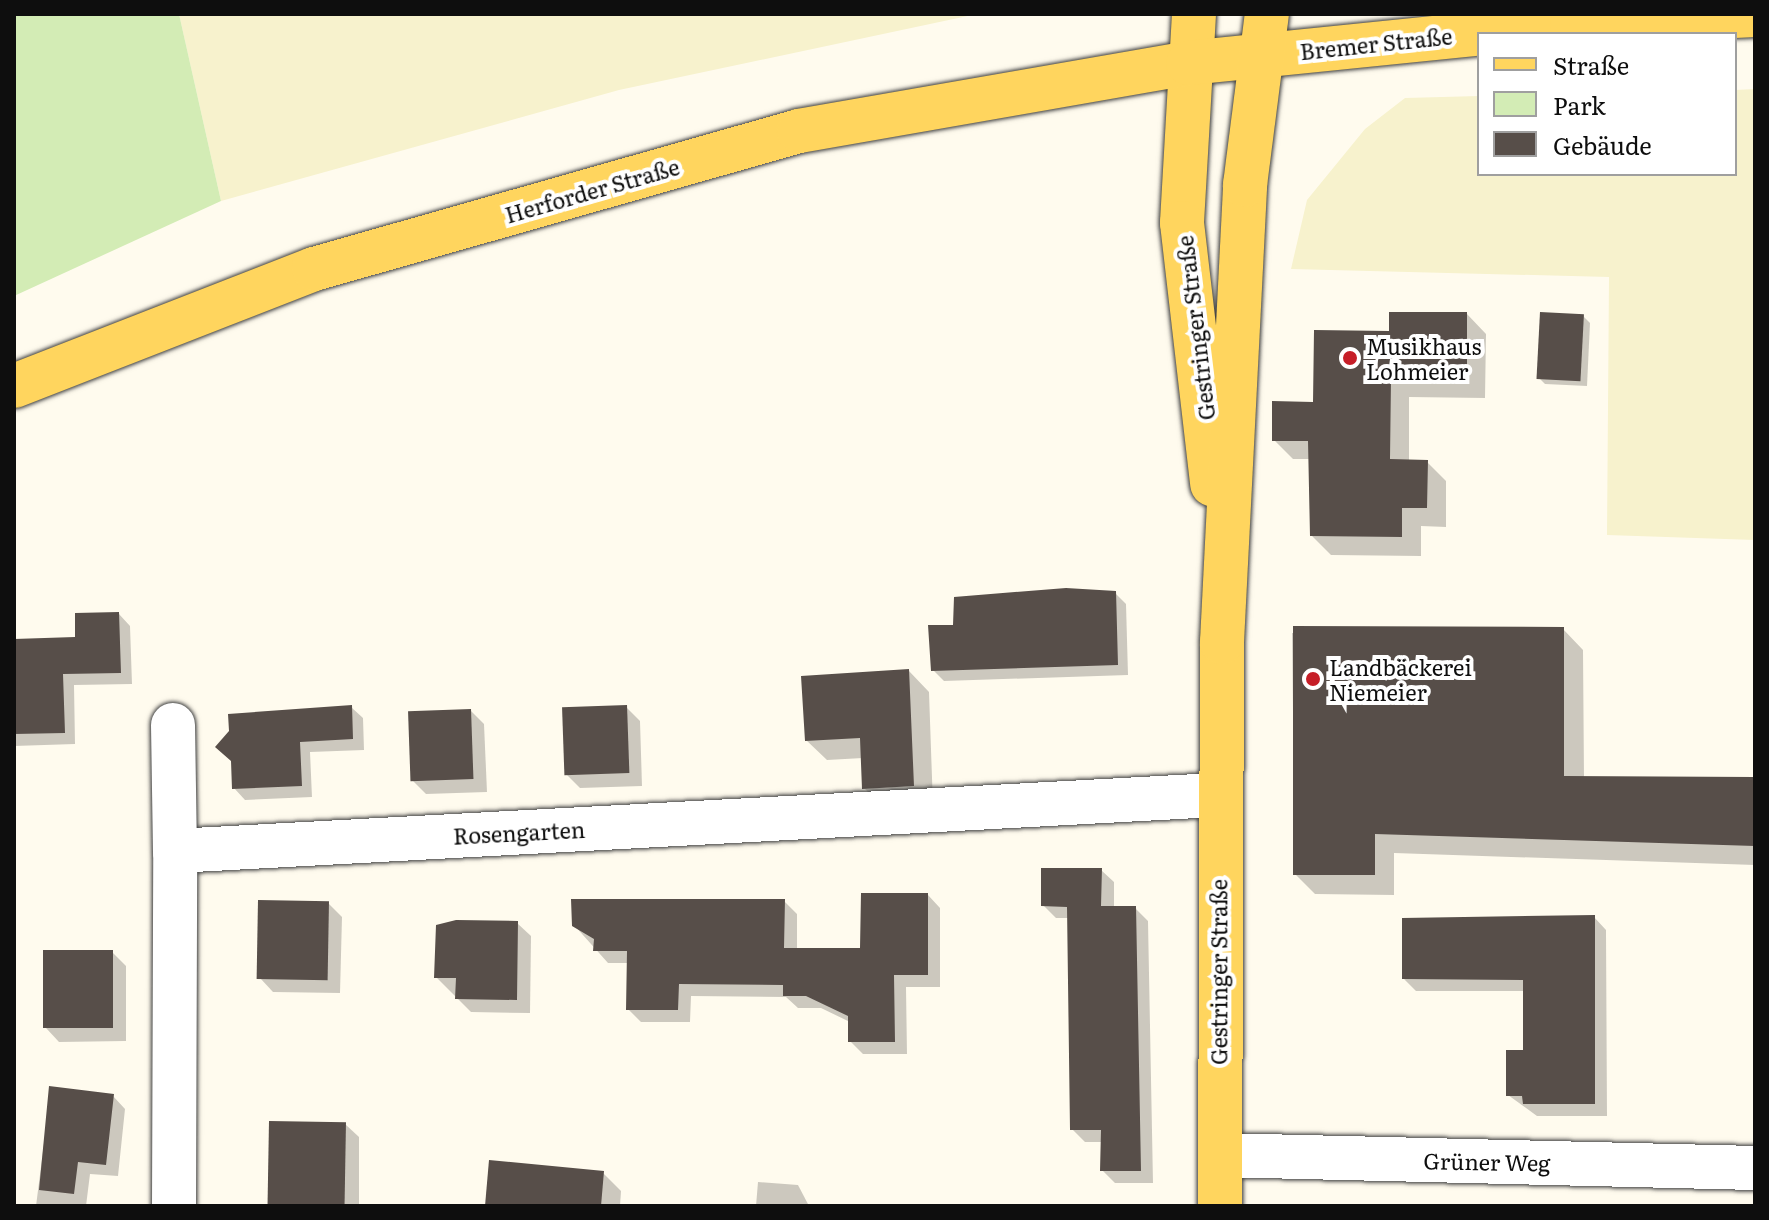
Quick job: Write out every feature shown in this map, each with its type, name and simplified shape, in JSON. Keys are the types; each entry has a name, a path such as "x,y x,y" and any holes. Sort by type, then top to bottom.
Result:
{"main road":[{"name":"Gestringer Straße","path":"1194,14 1188,63 1182,223 1210,451 1222,642"},
{"name":"Bremer Straße","path":"1188,63 1266,34 1755,15"},
{"name":"Gestringer Straße","path":"1220,1206 1217,795 1222,642 1245,185 1266,34"},
{"name":"Herforder Straße","path":"14,386 314,269 799,131 1188,63"}],"street":[{"path":"173,725 174,1206"},
{"name":"Rosengarten","path":"175,851 1217,795"},
{"name":"Grüner Weg","path":"1220,1155 1755,1168"}],"shaded area":[{"path":"179,14 977,14 619,90 221,201"},
{"path":"1755,89 1755,540 1607,535 1609,277 1291,269 1307,200 1365,129 1405,98 1477,96 1477,176 1737,176 1737,90"}],"green space":[{"path":"14,14 179,14 221,201 14,296"}],"building":[{"path":"1389,312 1467,312 1467,379 1391,379 1390,459 1428,460 1427,508 1402,508 1402,537 1310,536 1308,441 1272,441 1272,401 1313,402 1314,330 1389,331"},
{"path":"1540,312 1584,314 1580,381 1536,379"},
{"path":"1066,588 1116,591 1118,665 931,671 928,625 953,625 954,597"},
{"path":"119,612 121,673 63,674 65,733 14,734 14,639 75,637 75,613"},
{"path":"1293,626 1564,627 1564,776 1755,777 1755,846 1375,834 1375,875 1293,875"},
{"path":"909,669 914,786 862,789 860,738 805,741 801,676"},
{"path":"352,705 353,739 300,742 302,786 232,789 231,761 215,747 229,731 228,714"},
{"path":"627,705 629,773 564,775 562,707"},
{"path":"471,709 473,779 410,781 408,711"},
{"path":"1041,868 1102,868 1101,906 1136,906 1141,1171 1100,1171 1101,1130 1070,1130 1067,907 1041,906"},
{"path":"861,893 928,893 928,975 894,975 895,1042 848,1042 848,1016 806,996 783,996 783,985 679,984 678,1010 626,1010 627,951 593,951 594,939 572,926 571,899 785,899 784,948 860,948"},
{"path":"258,900 329,901 328,980 257,979"},
{"path":"1595,915 1595,1104 1523,1104 1522,1096 1506,1096 1506,1050 1523,1050 1523,980 1402,979 1402,918"},
{"path":"456,920 518,921 517,1000 455,999 456,978 434,978 436,925"},
{"path":"43,950 113,950 113,1028 43,1028"},
{"path":"49,1086 114,1094 106,1165 78,1162 74,1194 39,1190"},
{"path":"269,1121 346,1122 345,1206 268,1206"},
{"path":"489,1160 604,1171 601,1206 485,1206"}],"place":[{"name":"Musikhaus Lohmeier","path":"1350,358"},
{"name":"Landbäckerei Niemeier","path":"1313,679"}]}
